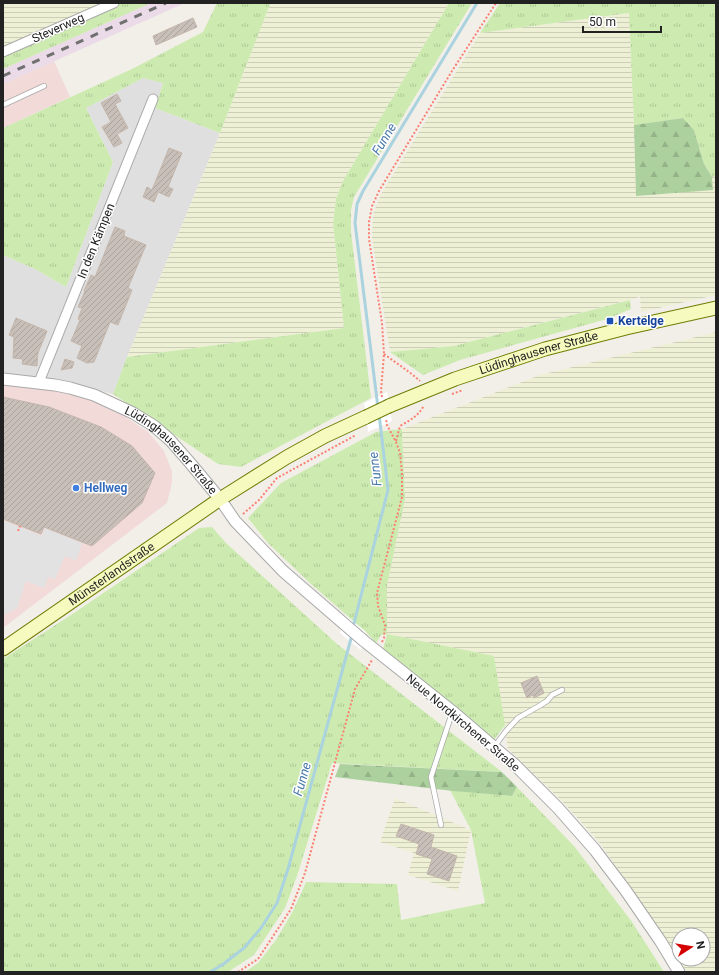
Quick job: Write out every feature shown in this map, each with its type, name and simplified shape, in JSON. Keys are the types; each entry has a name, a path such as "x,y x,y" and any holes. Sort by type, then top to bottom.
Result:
{"main road":[{"name":"Lüdinghausener Straße","path":"220,499 287,457 325,436 386,407 455,379 545,349 626,328 716,308"},
{"name":"Münsterlandstraße","path":"3,648 220,499"}],"street":[{"name":"Steverweg","path":"3,52 114,3"},
{"name":"In den Kämpen","path":"39,382 153,99"},
{"name":"Lüdinghausener Straße","path":"3,379 39,382 70,388 94,395 133,413 154,426 175,446 220,499"},
{"name":"Neue Nordkirchener Straße","path":"220,499 234,521 283,571 364,641 452,711 514,765 558,808 595,850 631,897 679,972"}],"lane":[{"path":"3,105 44,86"},
{"path":"494,748 506,731 518,718 547,701 552,695 562,690"},
{"path":"441,825 430,777 452,711"}],"path":[{"path":"238,972 258,959 290,909 306,873 355,689 384,638 385,625 378,606 377,593 402,497 402,466 400,453 396,442 387,425 386,407 381,391 384,354 382,323 369,239 369,222 372,206 379,191 440,91 496,3"},
{"path":"384,354 430,389"},
{"path":"449,395 463,390"},
{"path":"396,442 400,426 417,415 424,405 430,403"},
{"path":"234,521 259,500 277,478 362,433"},
{"path":"18,531 20,526"}],"shaded area":[{"path":"151,3 185,3 3,84 3,69"},
{"path":"54,61 70,97 3,128 3,84"},
{"path":"143,78 163,83 155,108 220,133 113,394 49,378 3,375 3,255 37,270 66,287 113,162 86,108"},
{"path":"3,379 79,393 118,412 148,432 164,451 172,471 172,483 167,503 3,628"},
{"path":"3,520 42,536 45,528 82,543 76,561 65,556 55,579 48,577 44,588 26,581 17,608 4,615"}],"green space":[{"path":"3,3 102,3 3,47"},
{"path":"121,3 151,3 3,69 3,55"},
{"path":"217,3 271,3 220,133 155,108 163,83 143,78 86,108 113,162 66,287 37,270 3,255 3,128 132,69 203,32"},
{"path":"271,3 449,3 343,181 336,199 333,223 344,328 127,357 220,133"},
{"path":"449,3 472,3 354,197 351,210 351,232 371,398 241,467 218,464 113,394 127,357 344,328 333,223 336,199 343,181"},
{"path":"500,3 716,3 716,176 712,177 704,164 694,130 683,118 634,125 629,13 480,33"},
{"path":"629,13 636,196 713,189 712,177 716,176 716,295 641,312 640,297 454,346 390,352 372,238 373,214 381,194 480,33"},
{"path":"683,118 694,130 704,164 712,177 713,190 636,196 634,125"},
{"path":"630,300 631,309 607,319 460,360 423,375 390,352 454,346"},
{"path":"716,332 716,972 687,972 684,967 711,967 711,927 671,927 671,946 599,842 563,802 508,749 494,656 387,634 387,586 405,499 402,429 540,375"},
{"path":"402,429 405,499 387,586 387,634 381,635 376,643 367,633 311,584 268,543 248,518 281,483 376,432"},
{"path":"212,527 226,543 337,644 502,772 332,763 297,876 285,908 254,955 228,972 3,972 3,659 74,613 199,528"},
{"path":"387,634 494,656 505,725 494,740 383,649"},
{"path":"340,764 502,772 517,787 512,796 453,791 335,777"},
{"path":"517,787 574,846 632,922 664,972 245,972 258,963 276,940 293,911 306,882 397,884 401,920 485,903 471,830 450,790 512,796"},
{"path":"395,798 471,830 458,891 408,875 414,853 380,842"}],"pier":[{"path":"387,392 392,421 368,432 364,403"},
{"path":"345,615 366,632 361,650 340,633"}],"building":[{"path":"193,18 197,27 156,45 153,36"},
{"path":"117,94 121,101 115,104 128,128 117,134 122,143 114,147 102,127 111,122 101,103"},
{"path":"169,148 182,153 168,187 173,189 169,197 158,192 154,202 143,197 147,187 152,190"},
{"path":"115,227 125,231 124,236 146,245 128,288 132,290 118,325 110,322 94,362 87,363 77,358 82,346 71,341 80,320 78,319 82,308 78,307 91,275 95,277"},
{"path":"16,318 47,331 38,353 37,366 22,364 23,359 13,358 14,337 9,335"},
{"path":"65,359 74,362 72,368 61,370"},
{"name":"Hellweg","path":"3,397 49,407 101,427 132,446 155,473 142,503 92,546 44,527 41,534 3,519"},
{"path":"537,676 544,693 534,698 533,695 527,698 521,683"},
{"path":"401,824 434,835 431,847 457,856 449,881 427,874 432,859 416,854 419,844 396,836"}],"waterway":[{"name":"Funne","path":"378,408 355,223 357,204 363,191 477,3"},
{"name":"Funne","path":"353,627 388,490 379,414"},
{"name":"Funne","path":"210,972 222,965 244,948 261,928 277,903 288,869 352,635"}],"railway":[{"path":"3,76 166,3"}],"place":[{"name":"Kertelge","path":"610,321"},
{"name":"Hellweg","path":"76,488"}]}
